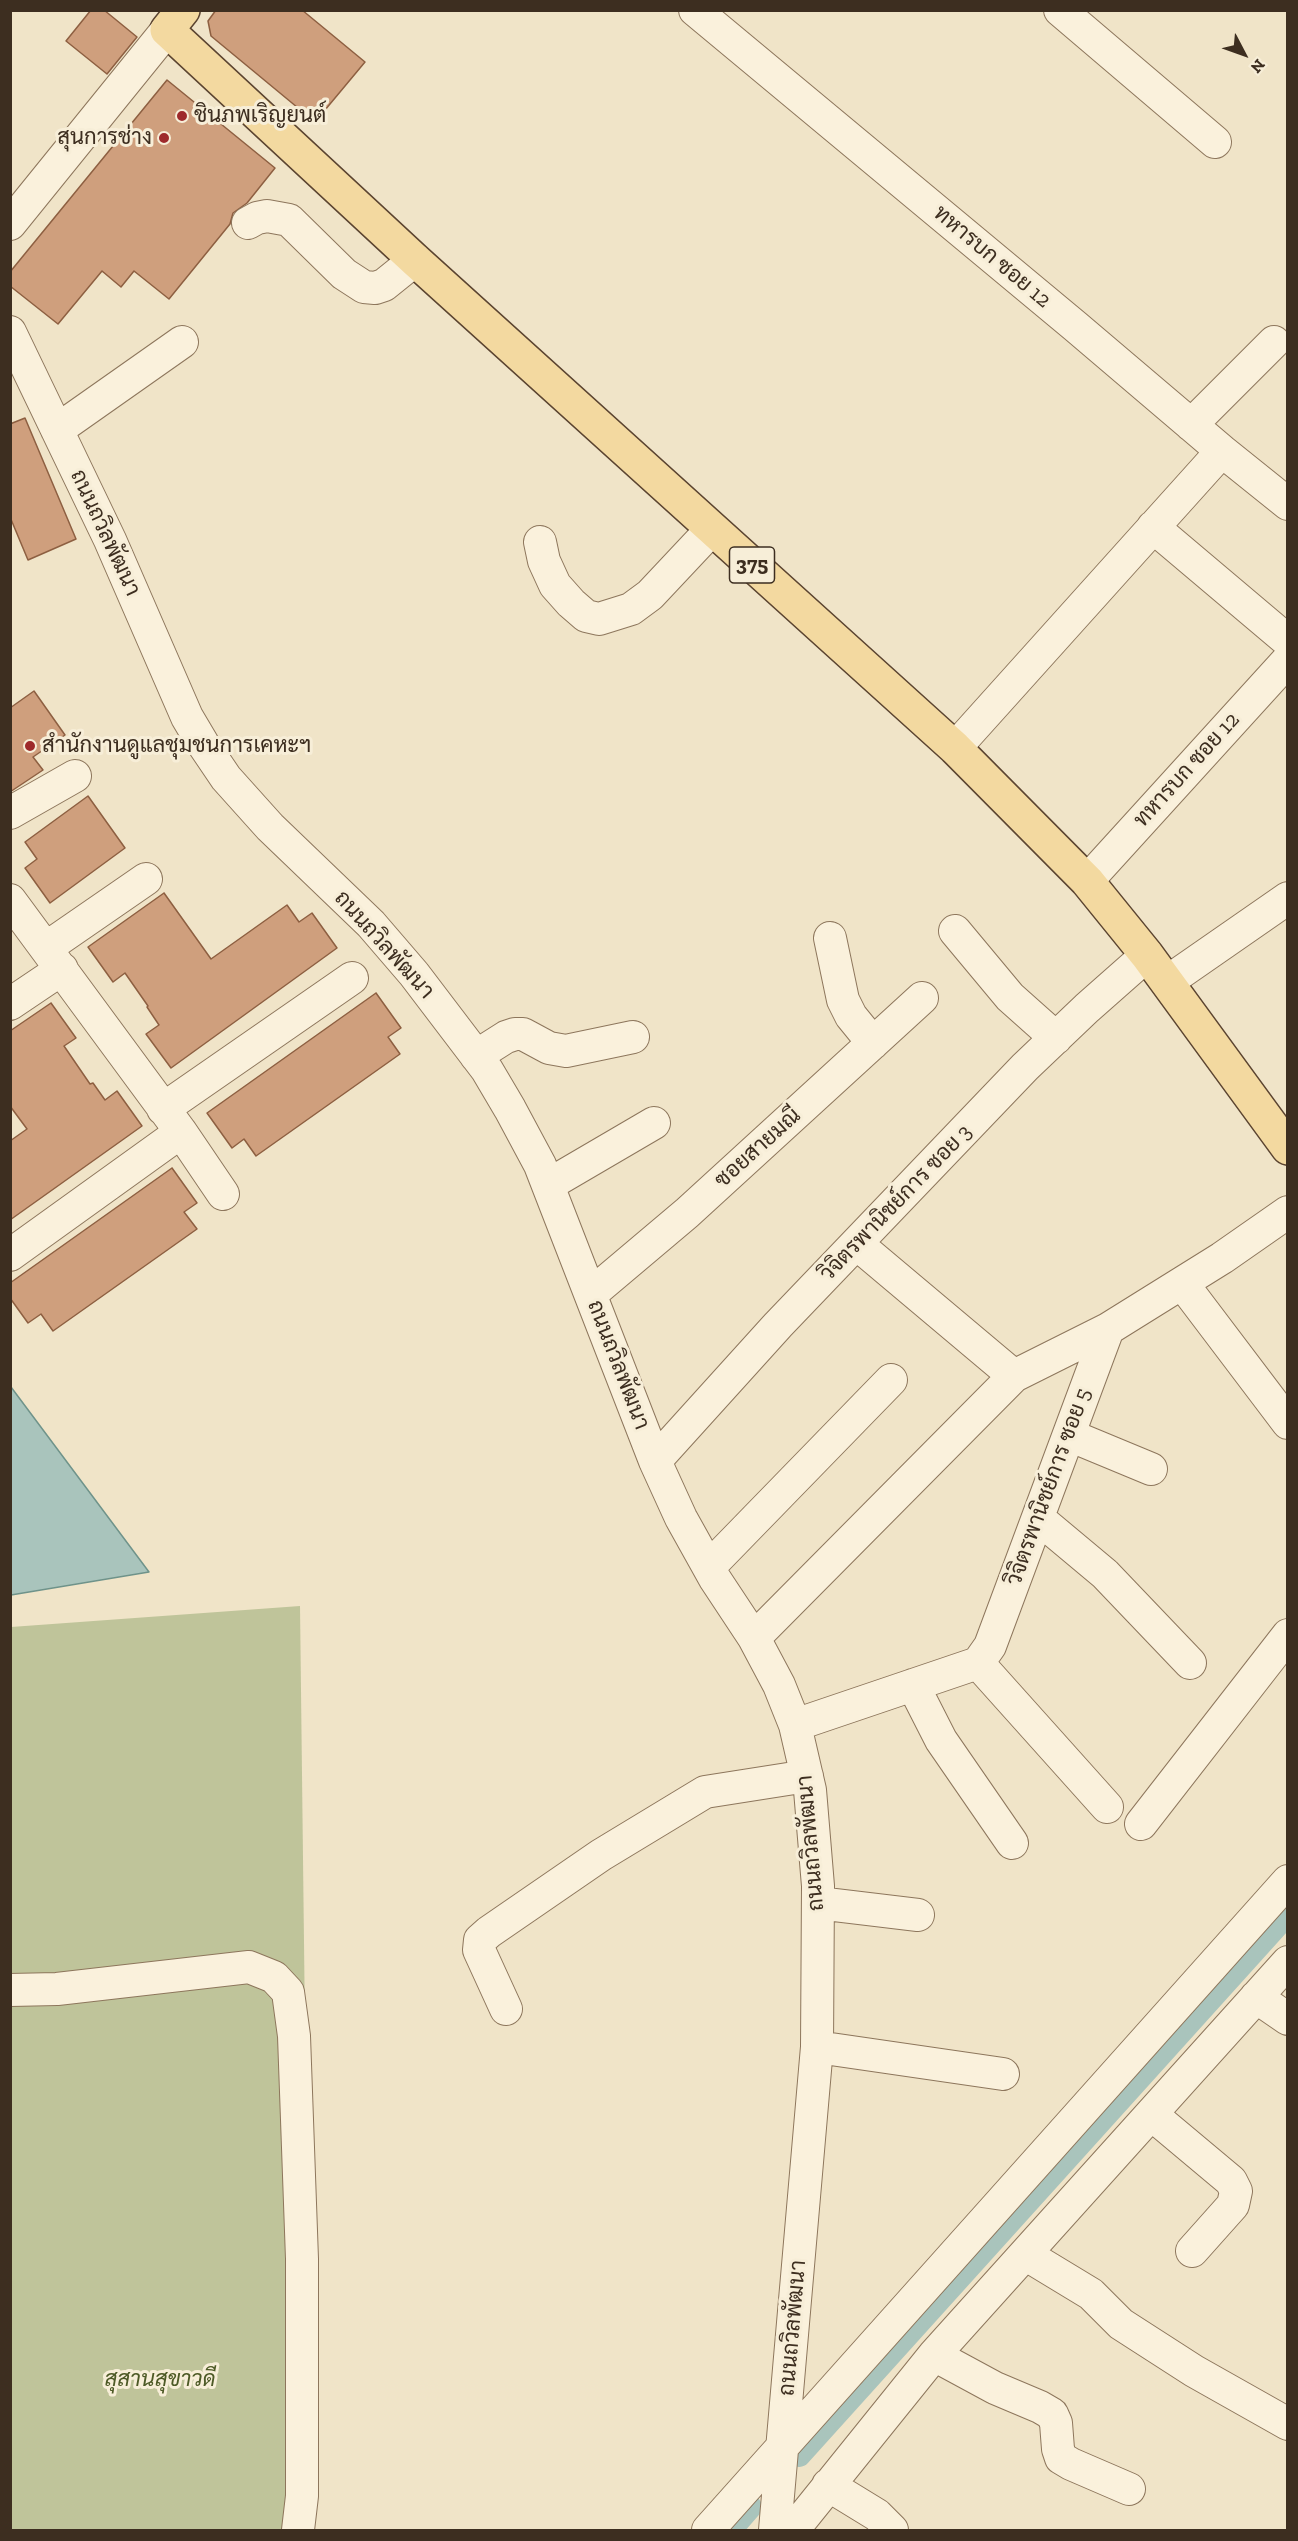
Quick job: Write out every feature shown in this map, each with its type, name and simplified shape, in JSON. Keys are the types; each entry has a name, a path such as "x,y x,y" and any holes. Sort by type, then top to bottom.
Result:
{"main road":[{"name":"375","path":"175,17 415,260 954,748 1087,881 1147,955 1287,1148"}],"street":[{"name":"ทหารบก ซอย 12","path":"695,10 1287,504"},
{"path":"1060,10 1215,142"},
{"path":"10,224 175,17"},
{"path":"248,223 267,216 289,220 344,274 364,287 375,288 384,285 415,260"},
{"name":"ถนนถวิลพัฒนา","path":"10,332 110,540 187,717 203,744 226,778 270,827 390,946 476,1056 510,1108 548,1185 655,1461 681,1518 780,1685 795,1725 810,1790 818,1903 817,2047 775,2530"},
{"path":"57,430 182,342"},
{"path":"1191,425 1274,342"},
{"path":"954,748 1222,451"},
{"path":"1153,527 1287,641"},
{"path":"540,542 544,561 555,585 586,616 599,619 631,609 650,595 712,529"},
{"name":"ทหารบก ซอย 12","path":"1087,881 1287,660"},
{"path":"10,813 75,776"},
{"path":"10,1004 54,958 146,879"},
{"path":"1167,982 1287,898"},
{"path":"10,900 223,1194"},
{"path":"956,931 1010,997 1056,1038"},
{"path":"830,938 843,1000 850,1016 873,1043"},
{"name":"วิจิตรพานิชย์การ ซอย 3","path":"655,1461 778,1325 1025,1067 1147,955"},
{"path":"10,1255 172,1121 352,978"},
{"name":"ซอยสายมณี","path":"591,1294 687,1213 922,998"},
{"path":"476,1056 506,1036 515,1034 523,1034 549,1048 566,1051 633,1037"},
{"path":"548,1185 654,1123"},
{"path":"754,1638 1014,1376 1108,1329 1222,1258 1287,1212"},
{"path":"857,1244 1014,1376"},
{"path":"1182,1284 1287,1423"},
{"name":"วิจิตรพานิชย์การ ซอย 5","path":"978,1663 990,1646 1108,1329"},
{"path":"709,1567 891,1380"},
{"path":"1069,1435 1151,1469"},
{"path":"1038,1518 1105,1574 1190,1663"},
{"path":"1141,1824 1287,1635"},
{"path":"795,1725 978,1663 1107,1807"},
{"path":"913,1685 941,1740 1012,1843"},
{"path":"506,2009 478,1950 480,1940 489,1932 601,1855 705,1792 807,1776"},
{"path":"708,2530 1287,1881"},
{"path":"818,1903 918,1915"},
{"path":"792,2530 934,2355 1287,1962"},
{"path":"10,1990 57,1989 249,1967 274,1977 288,1992 294,2036 302,2259 302,2496 298,2530"},
{"path":"1256,1997 1287,2019"},
{"path":"817,2047 1003,2074"},
{"path":"1151,2114 1231,2181 1236,2191 1233,2205 1192,2251"},
{"path":"1025,2254 1091,2294 1130,2330 1194,2371 1287,2424"},
{"path":"934,2355 995,2388 1052,2414 1056,2423 1061,2458 1129,2489"},
{"path":"828,2486 877,2515 892,2530"}],"green space":[{"name":"สุสานสุขาวดี","path":"300,1606 311,2530 11,2530 11,1627"}],"water":[{"path":"11,1387 149,1572 11,1595"}],"building":[{"path":"91,10 104,10 137,37 107,74 66,41"},
{"path":"216,10 302,10 365,62 315,122 211,36 208,21"},
{"path":"167,80 275,168 247,203 233,213 230,224 169,299 134,271 121,287 102,271 58,324 10,286 10,272"},
{"path":"25,418 76,539 28,560 10,517 10,424"},
{"name":"สำนักงานดูแลชุมชนการเคหะฯ","path":"34,691 65,735 33,757 43,770 10,792 10,708"},
{"path":"88,796 125,848 50,903 25,868 37,859 25,842"},
{"path":"164,893 211,959 287,905 299,922 312,913 337,948 171,1068 146,1034 159,1025 148,1006 125,973 113,982 88,947"},
{"path":"376,993 401,1028 388,1037 400,1054 256,1156 244,1139 232,1148 207,1113"},
{"path":"51,1003 76,1038 64,1046 90,1084 93,1083 105,1100 117,1091 142,1126 10,1220 10,1141 27,1129 10,1106 10,1031"},
{"path":"172,1168 197,1203 184,1212 197,1229 53,1331 41,1314 28,1323 10,1298 10,1283"}],"waterway":[{"path":"799,2455 1288,1913"},
{"path":"730,2530 750,2507"}],"place":[{"name":"ชินภพเริญยนต์","path":"182,116"},
{"name":"สุนการช่าง","path":"164,138"},
{"name":"สำนักงานดูแลชุมชนการเคหะฯ","path":"30,746"}]}
